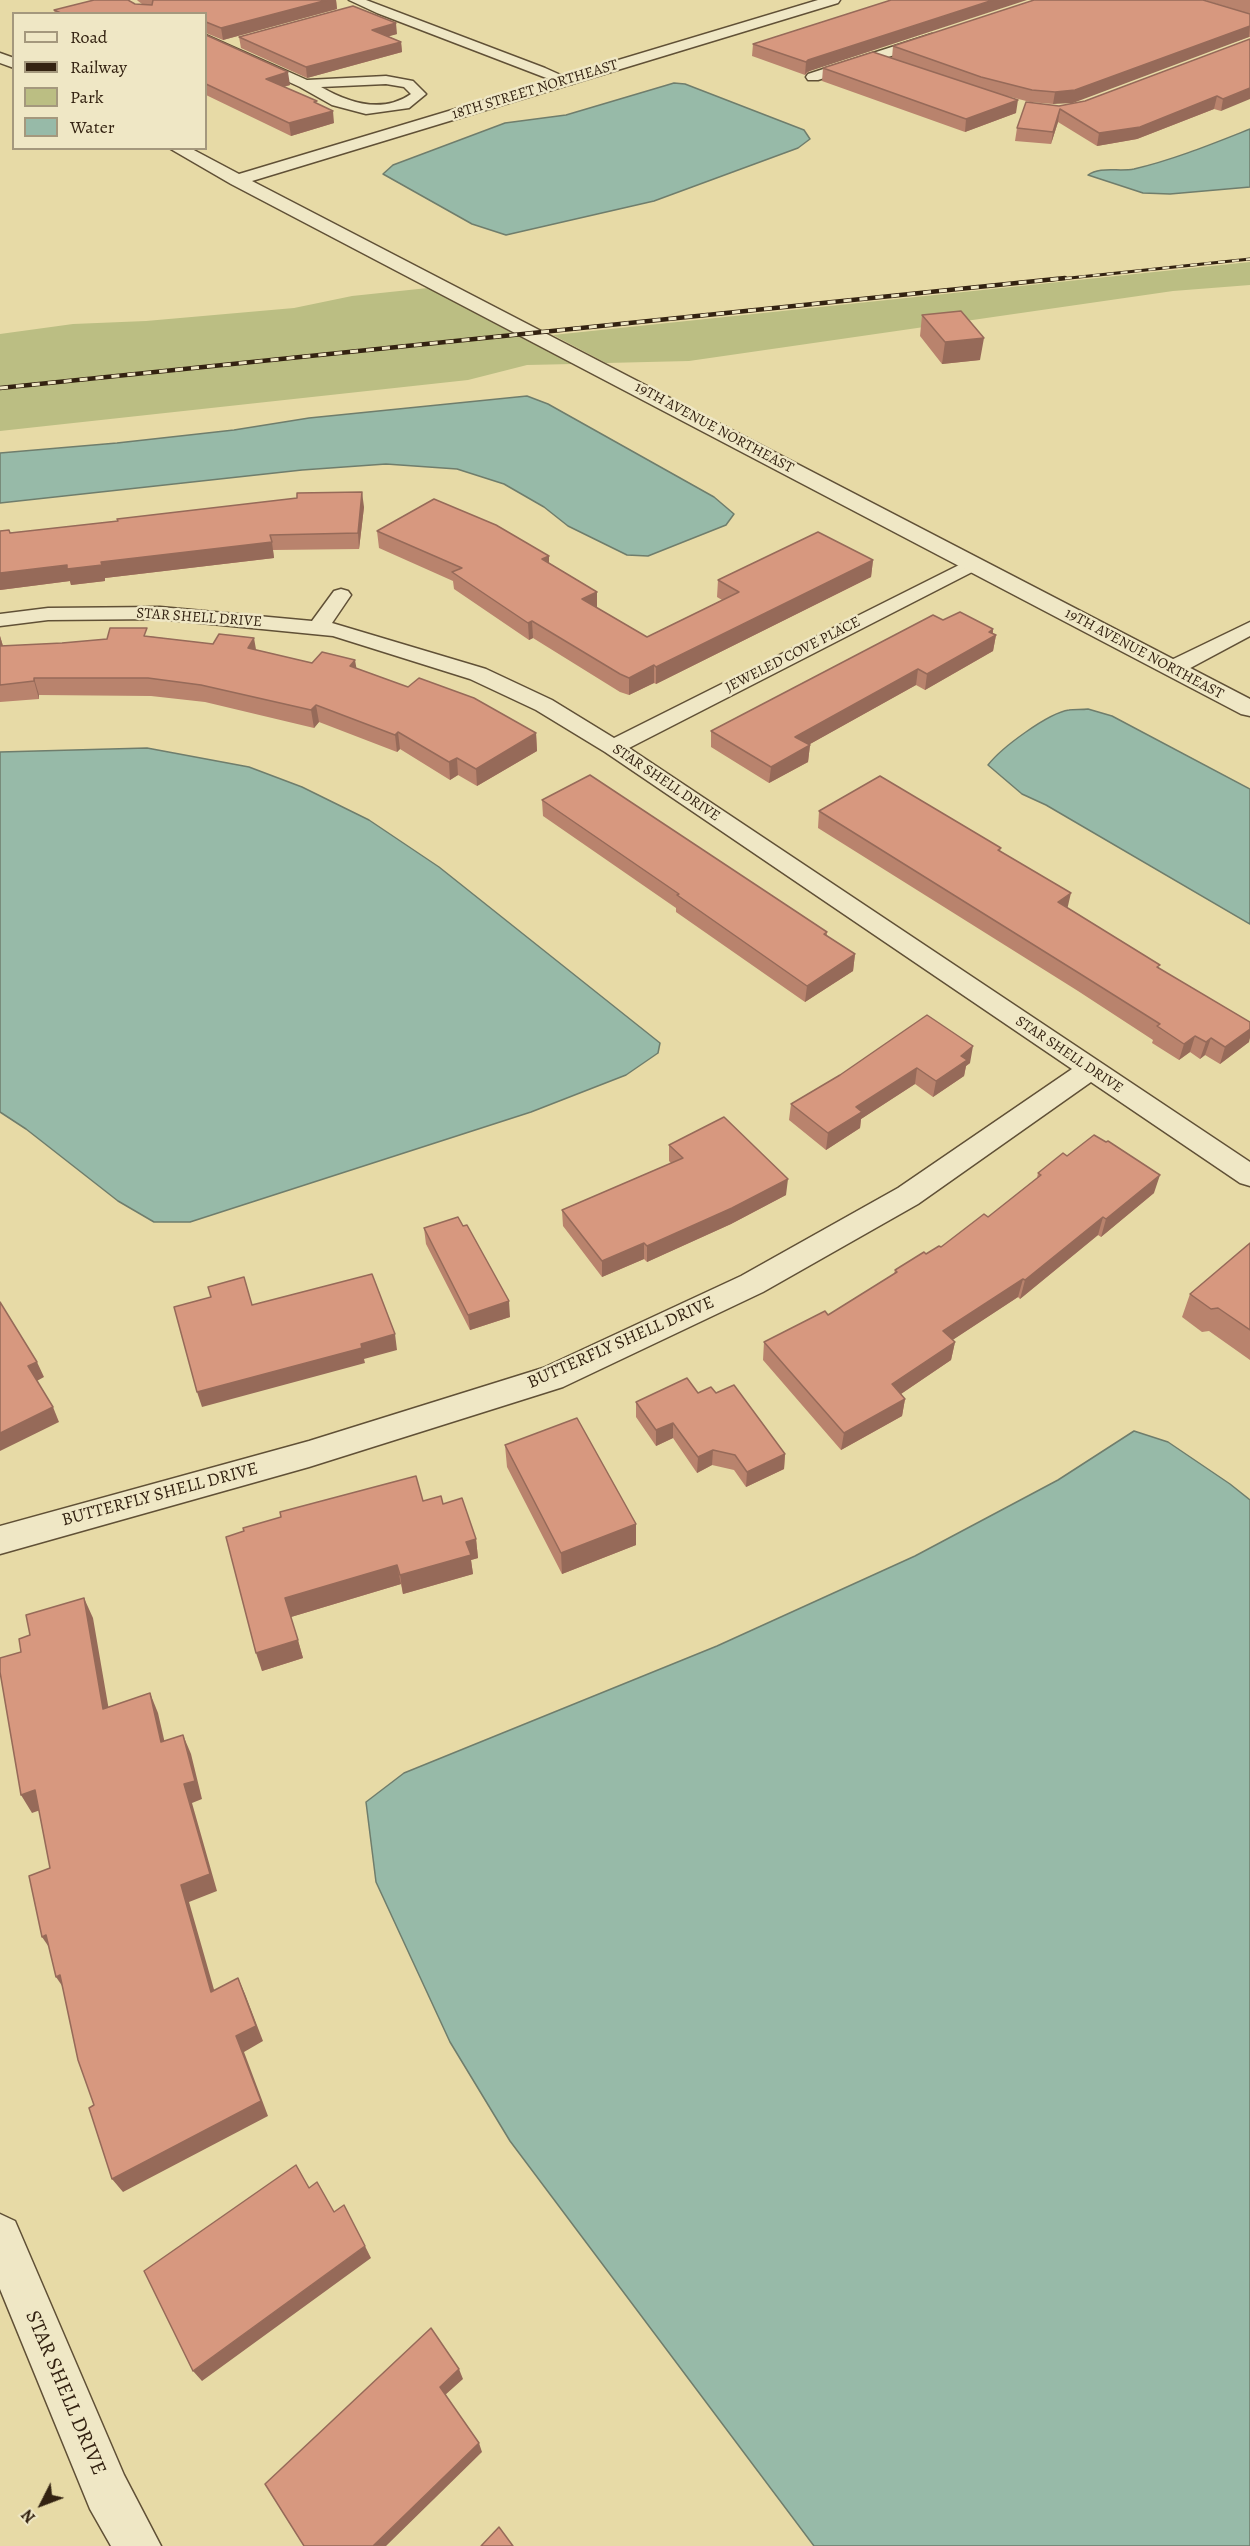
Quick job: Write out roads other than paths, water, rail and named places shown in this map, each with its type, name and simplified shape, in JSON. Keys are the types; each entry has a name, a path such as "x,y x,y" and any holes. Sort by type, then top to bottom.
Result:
{"street":[{"path":"355,0 448,38 491,50 567,81"},
{"name":"18TH STREET NORTHEAST","path":"237,180 833,0"},
{"path":"348,12 371,6"},
{"path":"813,77 949,32"},
{"path":"448,38 469,57 545,88"},
{"path":"207,39 305,84 337,102 366,110 404,105 419,94 408,84 386,80 305,84"},
{"path":"222,46 245,40"},
{"path":"873,58 895,65"},
{"name":"19TH AVENUE NORTHEAST","path":"181,150 1250,709"},
{"name":"JEWELED COVE PLACE","path":"612,747 973,564"},
{"path":"318,628 341,595"},
{"name":"STAR SHELL DRIVE","path":"0,620 48,614 160,613 318,628 335,630 478,674 544,705 612,747 1250,1176"},
{"path":"1173,668 1250,628"},
{"name":"BUTTERFLY SHELL DRIVE","path":"0,1540 309,1454 552,1378 752,1284 908,1196 1090,1070"},
{"name":"STAR SHELL DRIVE","path":"0,2236 106,2492 137,2546"}],"water":[{"path":"674,83 685,84 804,130 810,139 798,148 654,201 506,235 472,224 383,174 393,165 505,123 566,115"},
{"path":"1250,129 1250,187 1170,194 1143,193 1088,175 1098,171 1128,170 1149,165"},
{"path":"527,396 548,404 714,497 734,514 726,525 648,556 627,555 568,526 544,507 504,484 457,469 386,464 302,470 0,503 0,453 117,443 234,430 309,418"},
{"path":"1088,709 1112,716 1250,789 1250,924 1046,805 1022,794 988,765 1014,741 1049,717 1069,710"},
{"path":"147,748 249,767 302,787 369,820 439,867 660,1043 658,1053 626,1075 531,1112 190,1222 154,1222 118,1201 26,1129 0,1112 0,752"},
{"path":"1134,1431 1168,1442 1250,1500 1250,2546 814,2546 510,2141 450,2042 376,1882 366,1802 404,1773 717,1646 915,1556 1058,1480"}],"railway":[{"path":"1051,280 1250,259"},
{"path":"0,388 1065,278"}]}
